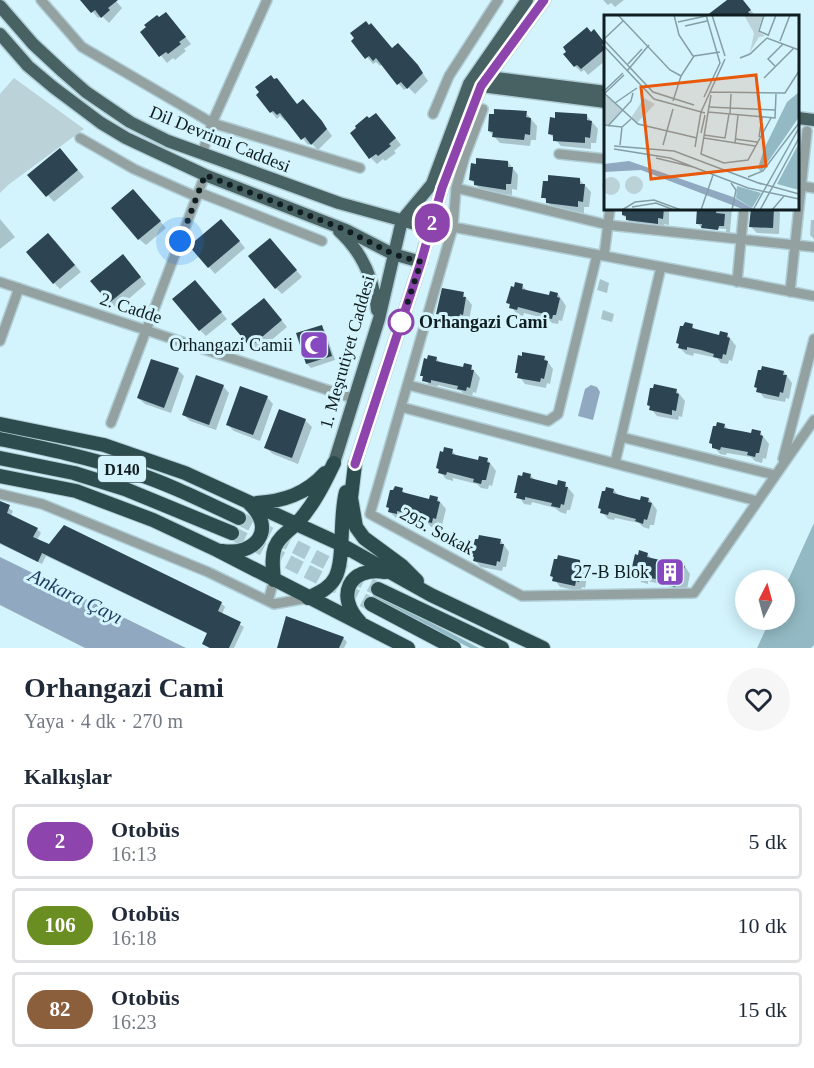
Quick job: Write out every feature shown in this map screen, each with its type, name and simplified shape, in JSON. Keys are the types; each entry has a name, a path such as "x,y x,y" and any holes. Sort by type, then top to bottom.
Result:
{"highway":[{"path":"0,424 67,436 129,452 184,472 340,544 431,595 543,648"},
{"name":"D140","path":"0,439 76,455 130,471 173,487 238,518"},
{"name":"D140","path":"0,458 74,473 125,489 232,533"},
{"path":"250,501 273,502 293,497 314,484 334,463"},
{"path":"274,580 272,561 275,546 297,523 322,488 334,463"},
{"path":"308,597 325,590 335,578 340,561 345,496 355,464"},
{"path":"355,464 351,498 356,527 364,538 402,566 431,595"},
{"path":"0,476 76,491 153,520 217,550 408,648"},
{"path":"217,550 243,551 253,546 259,538 262,528 260,517 250,501"},
{"path":"365,627 348,605 348,590 351,582 362,572 374,570 393,573"},
{"path":"378,589 502,648"},
{"path":"371,604 454,648"}],"main road":[{"name":"1. Meşrutiyet Caddesi","path":"334,463 379,319 402,220 432,184 469,84 527,0"},
{"path":"355,464 421,262 442,188 485,81 544,0"},
{"name":"Dil Devrimi Caddesi","path":"0,6 33,44 62,71 107,107 168,141 339,203 430,228"},
{"name":"Dil Devrimi Caddesi","path":"0,33 28,66 101,123 150,151 331,224 393,254 421,262"},
{"path":"485,81 604,92"},
{"path":"485,81 604,102"},
{"path":"799,118 814,120"},
{"path":"331,224 348,239 362,258 375,293 379,319"}],"street":[{"path":"41,0 82,47 212,123 360,168"},
{"path":"202,154 212,123 267,0"},
{"path":"433,114 449,76 498,0"},
{"name":"295. Sokak","path":"483,110 465,156 456,188 453,227 370,514 522,596 694,593 814,420"},
{"path":"799,199 806,129"},
{"path":"80,138 134,170 322,241"},
{"path":"559,154 604,159"},
{"path":"111,423 118,396 146,330 205,175"},
{"path":"801,186 814,188"},
{"path":"456,188 608,225 814,247"},
{"path":"408,385 548,421 554,418 558,414 601,256 610,210"},
{"path":"737,282 744,210"},
{"path":"790,292 798,210"},
{"path":"430,228 453,227 814,296"},
{"path":"615,463 661,267"},
{"name":"2. Cadde","path":"0,282 355,399"},
{"path":"0,341 19,288"},
{"path":"621,437 778,471 814,339"},
{"path":"401,407 758,501"},
{"path":"0,494 42,504 208,572 274,604 308,597"},
{"path":"268,601 274,580"}],"shaded area":[{"path":"14,78 84,129 0,193 0,94"},
{"path":"814,523 814,645 811,648 757,648 765,630 795,630 795,570 793,570"},
{"path":"375,593 479,648 470,648 372,597"}],"water":[{"path":"591,385 597,387 600,392 593,420 578,416 585,389"},
{"name":"Ankara Çayı","path":"0,557 186,648 85,648 0,605"}],"building":[{"path":"80,0 118,0 101,18 95,10 91,13"},
{"path":"727,0 743,0 751,10 748,12 751,15 707,15"},
{"path":"166,12 186,37 168,54 166,52 159,57 140,32 146,27 144,25 157,15 159,17"},
{"path":"366,21 369,25 371,23 392,48 398,43 423,73 407,89 401,82 397,85 376,58 373,61 369,56 365,59 351,41 354,38 350,33"},
{"path":"587,27 591,32 594,29 604,42 602,45 604,50 581,69 577,65 574,67 563,54 566,52 563,47"},
{"path":"271,75 274,79 277,78 297,104 303,99 327,129 311,145 305,137 301,140 280,113 277,115 273,111 270,113 256,95 259,92 255,87"},
{"path":"494,109 527,111 526,117 531,118 530,135 525,134 524,140 492,137 493,132 488,131 489,114 494,114"},
{"path":"555,112 587,114 587,120 592,121 590,138 585,137 585,143 553,141 553,135 548,134 550,117 555,118"},
{"path":"376,113 396,138 389,144 391,146 378,156 376,154 369,159 350,133 367,116 369,118"},
{"path":"60,148 78,170 46,197 27,175"},
{"path":"476,158 508,161 508,167 513,167 511,184 506,184 506,190 474,185 474,181 469,180 471,163 476,164"},
{"path":"548,175 580,178 580,184 585,184 583,202 578,201 578,207 546,203 546,198 541,198 543,181 548,181"},
{"path":"133,189 161,221 138,240 111,208"},
{"path":"622,210 664,210 663,219 658,218 658,224 626,220 626,216 622,215"},
{"path":"697,210 717,210 716,213 725,214 724,226 719,226 718,230 701,228 702,224 696,224"},
{"path":"751,210 774,210 773,228 749,227"},
{"path":"221,219 240,241 208,268 189,246"},
{"path":"48,233 75,265 53,284 26,252"},
{"path":"270,238 297,270 275,289 248,256"},
{"path":"123,254 141,277 109,303 90,281"},
{"path":"195,280 222,312 199,331 172,299"},
{"path":"515,282 523,284 522,289 549,295 550,291 558,293 557,297 560,298 556,315 553,315 552,319 544,317 544,314 518,307 517,310 509,308 510,304 506,303 511,286 514,287"},
{"path":"442,288 464,292 463,297 466,297 463,315 460,314 459,318 436,314"},
{"path":"264,298 282,320 250,347 231,324"},
{"path":"685,322 693,324 692,328 719,335 720,331 728,333 727,337 730,338 726,355 723,354 722,359 701,350 678,348 679,344 676,343 680,326 683,326"},
{"name":"Orhangazi Camii","path":"322,325 332,356 306,364 296,333"},
{"path":"522,352 545,356 544,360 548,361 544,379 541,378 540,382 517,378 518,373 515,373 518,355 522,356"},
{"path":"428,355 437,357 436,361 449,364 463,367 464,363 472,365 471,370 474,370 470,388 467,387 466,391 457,389 458,386 431,380 431,383 422,381 423,376 420,376 424,358 427,359"},
{"path":"151,359 179,368 164,408 137,398"},
{"path":"762,366 784,371 783,375 787,375 783,393 780,392 779,397 756,392 757,388 754,387 758,370 761,370"},
{"path":"196,375 224,385 209,425 182,415"},
{"path":"654,384 677,389 676,393 679,394 676,411 672,410 672,415 649,410 650,406 647,405 650,388 653,388"},
{"path":"240,386 268,396 253,435 226,425"},
{"path":"279,409 306,419 292,458 264,448"},
{"path":"717,422 725,424 724,428 751,433 752,429 761,431 760,435 763,436 759,453 756,453 755,457 747,455 748,452 721,447 720,450 712,448 712,444 709,443 713,426 716,426"},
{"path":"444,447 453,449 452,454 478,460 479,456 488,458 487,462 490,463 486,480 482,480 481,484 473,482 474,479 447,472 446,475 438,473 439,469 436,468 440,451 443,452"},
{"path":"523,472 531,474 530,478 557,485 558,480 566,482 565,487 568,487 564,505 561,504 560,508 551,506 552,503 525,497 525,500 516,498 517,493 514,493 518,475 522,476"},
{"path":"395,486 403,488 402,492 429,499 430,495 438,497 437,501 440,502 436,519 433,518 432,523 423,521 424,518 397,511 397,514 388,512 389,508 386,507 390,490 393,490"},
{"path":"606,487 614,489 613,493 627,497 640,500 641,496 649,498 648,502 652,503 647,520 644,519 643,524 635,521 636,519 609,512 608,515 600,513 601,509 598,508 602,491 605,491"},
{"path":"0,501 10,505 7,513 38,528 33,537 49,544 64,525 222,602 218,611 241,622 229,648 210,648 202,644 207,633 42,553 38,562 0,543"},
{"path":"479,535 501,539 500,544 504,544 500,562 497,561 496,566 473,561 474,557 471,556 475,539 478,539"},
{"path":"639,550 648,553 647,557 673,563 674,559 683,561 682,565 685,566 680,583 677,583 675,587 668,585 669,582 633,576 634,572 631,571 635,554 638,555"},
{"path":"558,555 580,560 580,564 583,565 579,582 576,581 575,586 552,581 553,577 550,576 554,559 557,559"},
{"path":"286,616 344,637 339,648 277,648"}],"tunnel":[{"path":"239,518 378,589"},
{"path":"232,533 371,604"}],"bus line":[{"name":"2","path":"355,464 421,262 442,188 481,86 544,0"}],"place":[{"name":"Orhangazi Cami","path":"401,322"},
{"name":"Orhangazi Camii","path":"314,345"},
{"name":"27-B Blok","path":"670,572"}],"route":[{"path":"180,241 205,175 346,230 393,254 421,262 401,322"}]}
